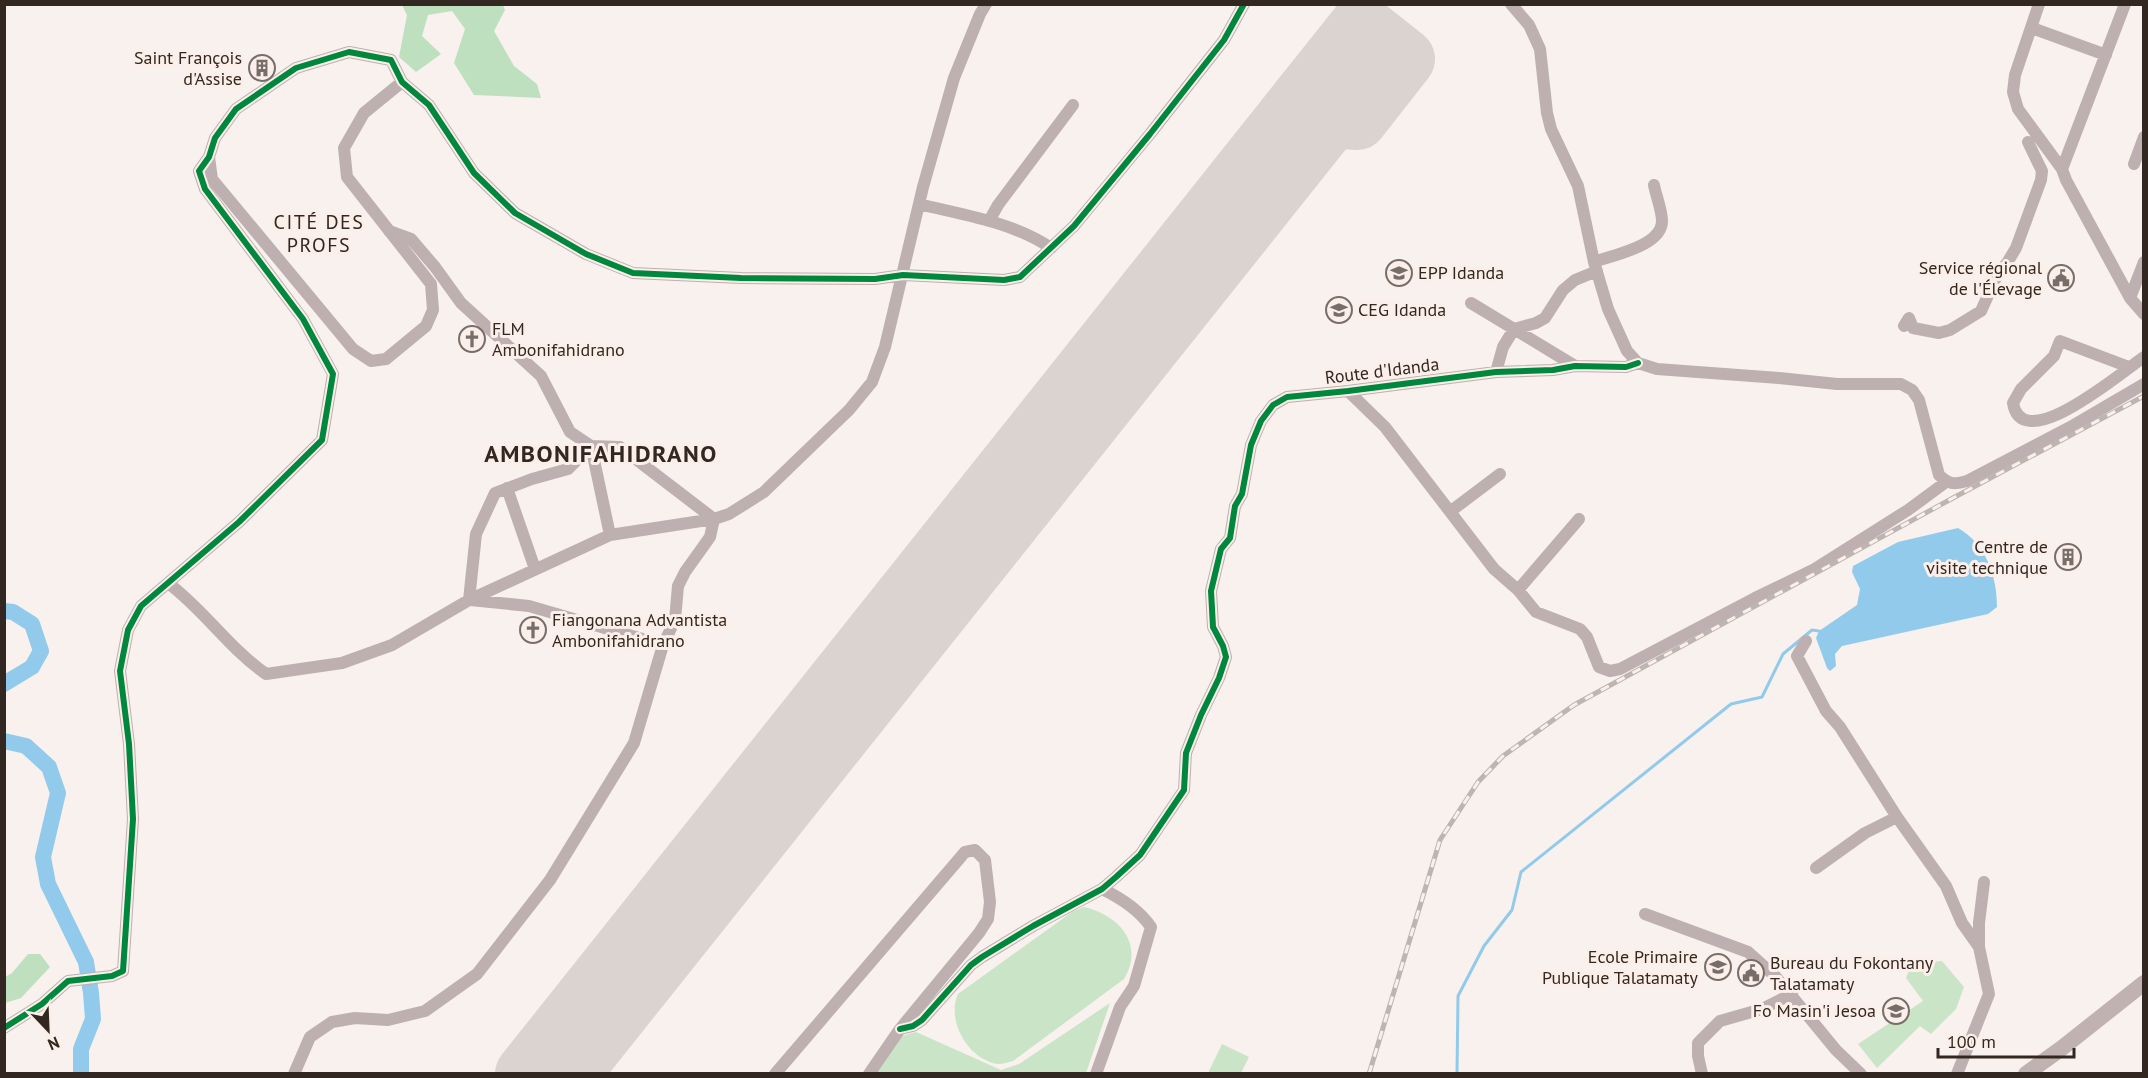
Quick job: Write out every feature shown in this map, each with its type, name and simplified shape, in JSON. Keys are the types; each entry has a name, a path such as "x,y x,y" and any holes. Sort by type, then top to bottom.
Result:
{"main road":[{"path":"2026,1074 2106,1015 2144,983"}],"street":[{"path":"168,583 186,597 254,666 266,674 342,663 392,645 469,600 610,535 714,519 729,514 764,492 849,410 872,382 885,347 919,204 954,78 986,4"},
{"path":"4,1028 42,1004 68,981 112,976 123,971 133,819 129,744 120,670 128,630 141,606 239,522 322,440 333,374 303,319 205,189 199,171 209,157 214,138 236,109 296,68 349,52 391,60 402,82 429,105 474,174 514,213 586,254 633,273 741,278 875,279 903,275 1004,280 1020,277 1074,226 1224,40 1244,4"},
{"path":"1510,4 1529,25 1540,49 1546,113 1551,129 1578,186 1595,266 1612,320 1627,351 1638,363 1657,369 1837,384 1901,384 1912,390 1919,400 1939,475 1946,482 1956,484 1967,481 2074,425 2144,384"},
{"path":"2039,4 2015,75 2013,92 2018,109 2062,169 2130,298 2144,314"},
{"path":"2062,169 2126,4"},
{"path":"2032,28 2106,55"},
{"path":"209,157 212,179 353,349 371,362 386,359 426,326 434,310 431,284 387,231 347,177 344,148 364,113 402,82"},
{"path":"989,221 998,205 1073,105"},
{"path":"2134,164 2144,137"},
{"path":"1904,326 1909,318 1913,328 1939,333 1950,330 1981,311 1998,273 2016,248 2041,180 2042,171 2028,142"},
{"path":"1496,372 1503,347 1514,329 1545,318 1563,290 1595,266 1655,238 1662,221 1654,185"},
{"path":"919,204 989,221 1036,238 1051,248"},
{"path":"387,231 411,239 461,303 542,376 570,432 591,446 620,447 714,519"},
{"path":"2130,298 2144,262"},
{"path":"1471,303 1575,366"},
{"path":"2128,367 2060,341 2055,356 2021,388 2013,403 2015,412 2022,419 2039,422 2057,416 2144,357"},
{"name":"Route d'Idanda","path":"900,1029 913,1026 922,1020 971,965 982,957 1033,926 1102,889 1140,855 1184,790 1186,753 1226,657 1213,627 1211,591 1221,549 1230,537 1235,506 1242,494 1251,445 1261,421 1273,405 1287,397 1348,392 1496,372 1553,370 1575,366 1626,367 1638,363"},
{"path":"1348,392 1384,427 1494,569 1518,590 1536,612 1580,629 1587,637 1599,667 1610,671 1620,669 1813,570 1908,510 1946,482"},
{"path":"469,600 476,534 495,493 568,469 591,446"},
{"path":"591,446 610,535"},
{"path":"1451,511 1500,474"},
{"path":"507,488 535,569"},
{"path":"294,1074 310,1038 332,1022 355,1018 388,1020 425,1011 477,974 550,880 634,743 663,645 675,620 678,586 684,572 711,537 714,519"},
{"path":"1518,590 1579,519"},
{"path":"469,600 529,606 663,645"},
{"path":"1806,641 1797,656 1826,711 1840,727 1897,817 1946,886 1962,923 1979,947"},
{"path":"1816,868 1865,833 1897,817"},
{"path":"775,1074 964,852 975,850 985,860 990,902 988,919 900,1029 869,1074"},
{"path":"1957,1074 1989,994 1979,947 1979,923 1984,882"},
{"path":"1096,1074 1120,1007 1134,986 1151,927 1144,916 1115,895 1102,889"},
{"path":"1645,914 1748,952 1792,994 1836,1050 1858,1071"},
{"path":"1702,1074 1698,1043 1720,1021 1762,1009 1792,994"}],"green space":[{"path":"402,5 503,5 505,10 494,31 514,66 537,84 541,98 474,95 454,63 465,29 452,11 428,15 422,36 441,54 416,72 399,57 407,15"},
{"path":"1084,907 1108,917 1125,933 1132,954 1124,979 1013,1061 998,1064 977,1055 969,1047 957,1027 955,1004 958,994 1072,912"},
{"path":"28,954 40,954 50,967 21,998 5,1003 5,977 12,973"},
{"path":"1942,961 1964,987 1956,1009 1931,1034 1920,1026 1877,1068 1858,1044 1923,1001 1906,978 1912,963"},
{"path":"1110,1003 1086,1073 871,1074 898,1037 916,1032 1001,1070 1019,1064"},
{"path":"1222,1044 1249,1057 1241,1073 1208,1073"}],"water":[{"path":"1958,528 1976,543 1988,562 1995,584 1997,607 1988,614 1842,646 1835,654 1836,666 1830,671 1816,638 1819,631 1857,605 1860,589 1852,572 1853,566 1898,542"}],"waterway":[{"path":"4,611 13,612 32,624 41,651 32,667 4,684"},
{"path":"1457,1074 1458,996 1484,946 1512,910 1521,872 1731,704 1762,697 1783,654 1812,630 1819,631"},
{"path":"4,741 26,746 49,767 58,793 43,857 48,884 86,962 93,1019 81,1049 81,1074"}],"runway":[{"path":"526,1074 1361,25 1404,59 1357,119 1332,117 569,1074"}],"railway":[{"path":"1369,1074 1440,840 1478,782 1503,756 1574,705 2144,396"}],"cycle path":[{"path":"4,1028 42,1004 68,981 112,976 123,971 133,819 129,744 120,671 128,630 141,606 239,522 322,440 333,374 303,319 205,189 199,171 209,157 215,138 236,109 296,68 349,52 391,60 402,82 429,105 474,173 515,213 586,254 633,273 741,278 875,279 903,275 1004,280 1020,277 1074,226 1224,40 1244,4"},
{"path":"900,1029 913,1026 922,1020 971,965 982,957 1033,926 1102,889 1140,855 1184,790 1186,753 1226,657 1213,627 1211,591 1221,549 1230,538 1235,506 1242,494 1251,445 1261,421 1273,405 1287,397 1496,372 1553,370 1575,366 1626,367 1638,363"}],"place":[{"name":"Saint François d'Assise","path":"262,68"},
{"name":"EPP Idanda","path":"1399,273"},
{"name":"Service régional de l'Élevage","path":"2061,278"},
{"name":"CEG Idanda","path":"1339,310"},
{"name":"FLM Ambonifahidrano","path":"472,339"},
{"name":"Centre de visite technique","path":"2068,557"},
{"name":"Fiangonana Advantista Ambonifahidrano","path":"533,630"},
{"name":"Ecole Primaire Publique Talatamaty","path":"1718,967"},
{"name":"Bureau du Fokontany Talatamaty","path":"1751,973"},
{"name":"Fo Masin'i Jesoa","path":"1896,1011"}],"district":[{"name":"CITÉ DES PROFS","path":"319,234"},
{"name":"AMBONIFAHIDRANO","path":"601,454"}]}
